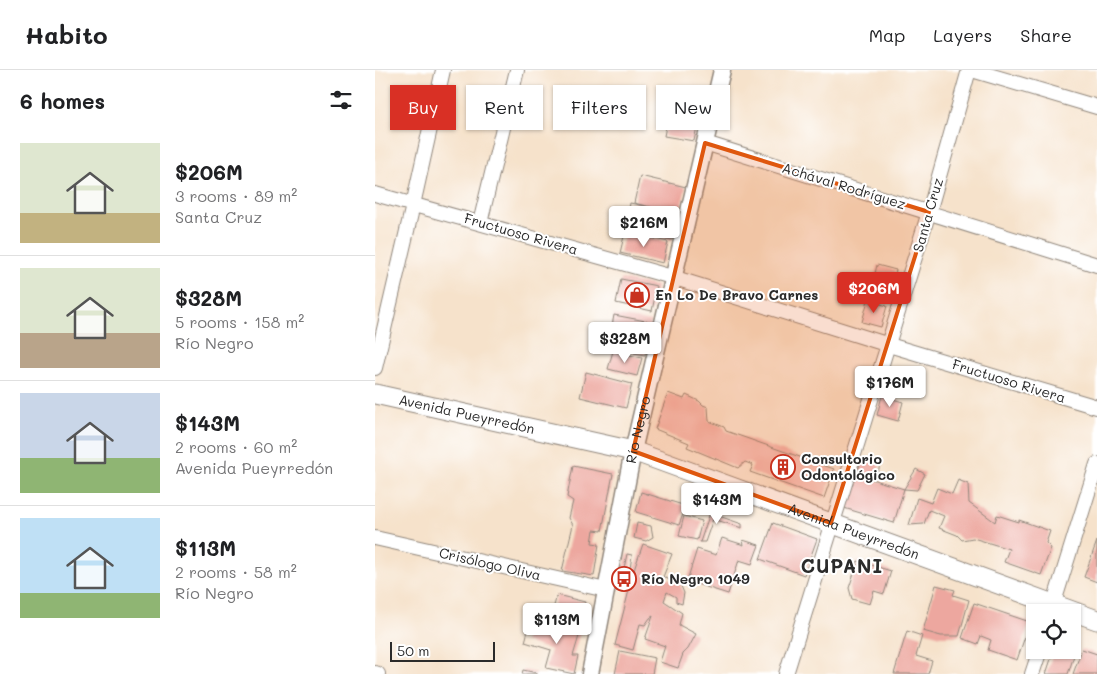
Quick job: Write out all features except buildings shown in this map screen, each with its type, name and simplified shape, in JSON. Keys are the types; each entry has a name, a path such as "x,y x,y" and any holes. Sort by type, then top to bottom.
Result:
{"main road":[{"name":"Avenida Pueyrredón","path":"375,394 633,452 831,524 1041,604"},
{"name":"Avenida Pueyrredón","path":"1081,616 1097,620"}],"street":[{"path":"375,368 443,70"},
{"path":"480,223 517,70"},
{"name":"Río Negro","path":"589,674 633,452 722,70"},
{"path":"971,70 1097,107"},
{"name":"Santa Cruz","path":"786,674 831,524 889,345 971,70"},
{"name":"Achával Rodríguez","path":"705,143 1097,265"},
{"name":"Fructuoso Rivera","path":"375,194 673,277 889,345 1097,407"},
{"path":"1053,604 1097,464"},
{"name":"Crisólogo Oliva","path":"375,538 606,590"},
{"path":"1032,674 1036,659"}],"highlighted area":[{"path":"705,143 929,212 831,523 633,451"}],"place":[{"name":"En Lo De Bravo Carnes","path":"637,295"},
{"name":"Consultorio Odontológico","path":"783,467"},
{"name":"Río Negro 1049","path":"624,579"}],"district":[{"name":"CUPANI","path":"842,566"}]}
